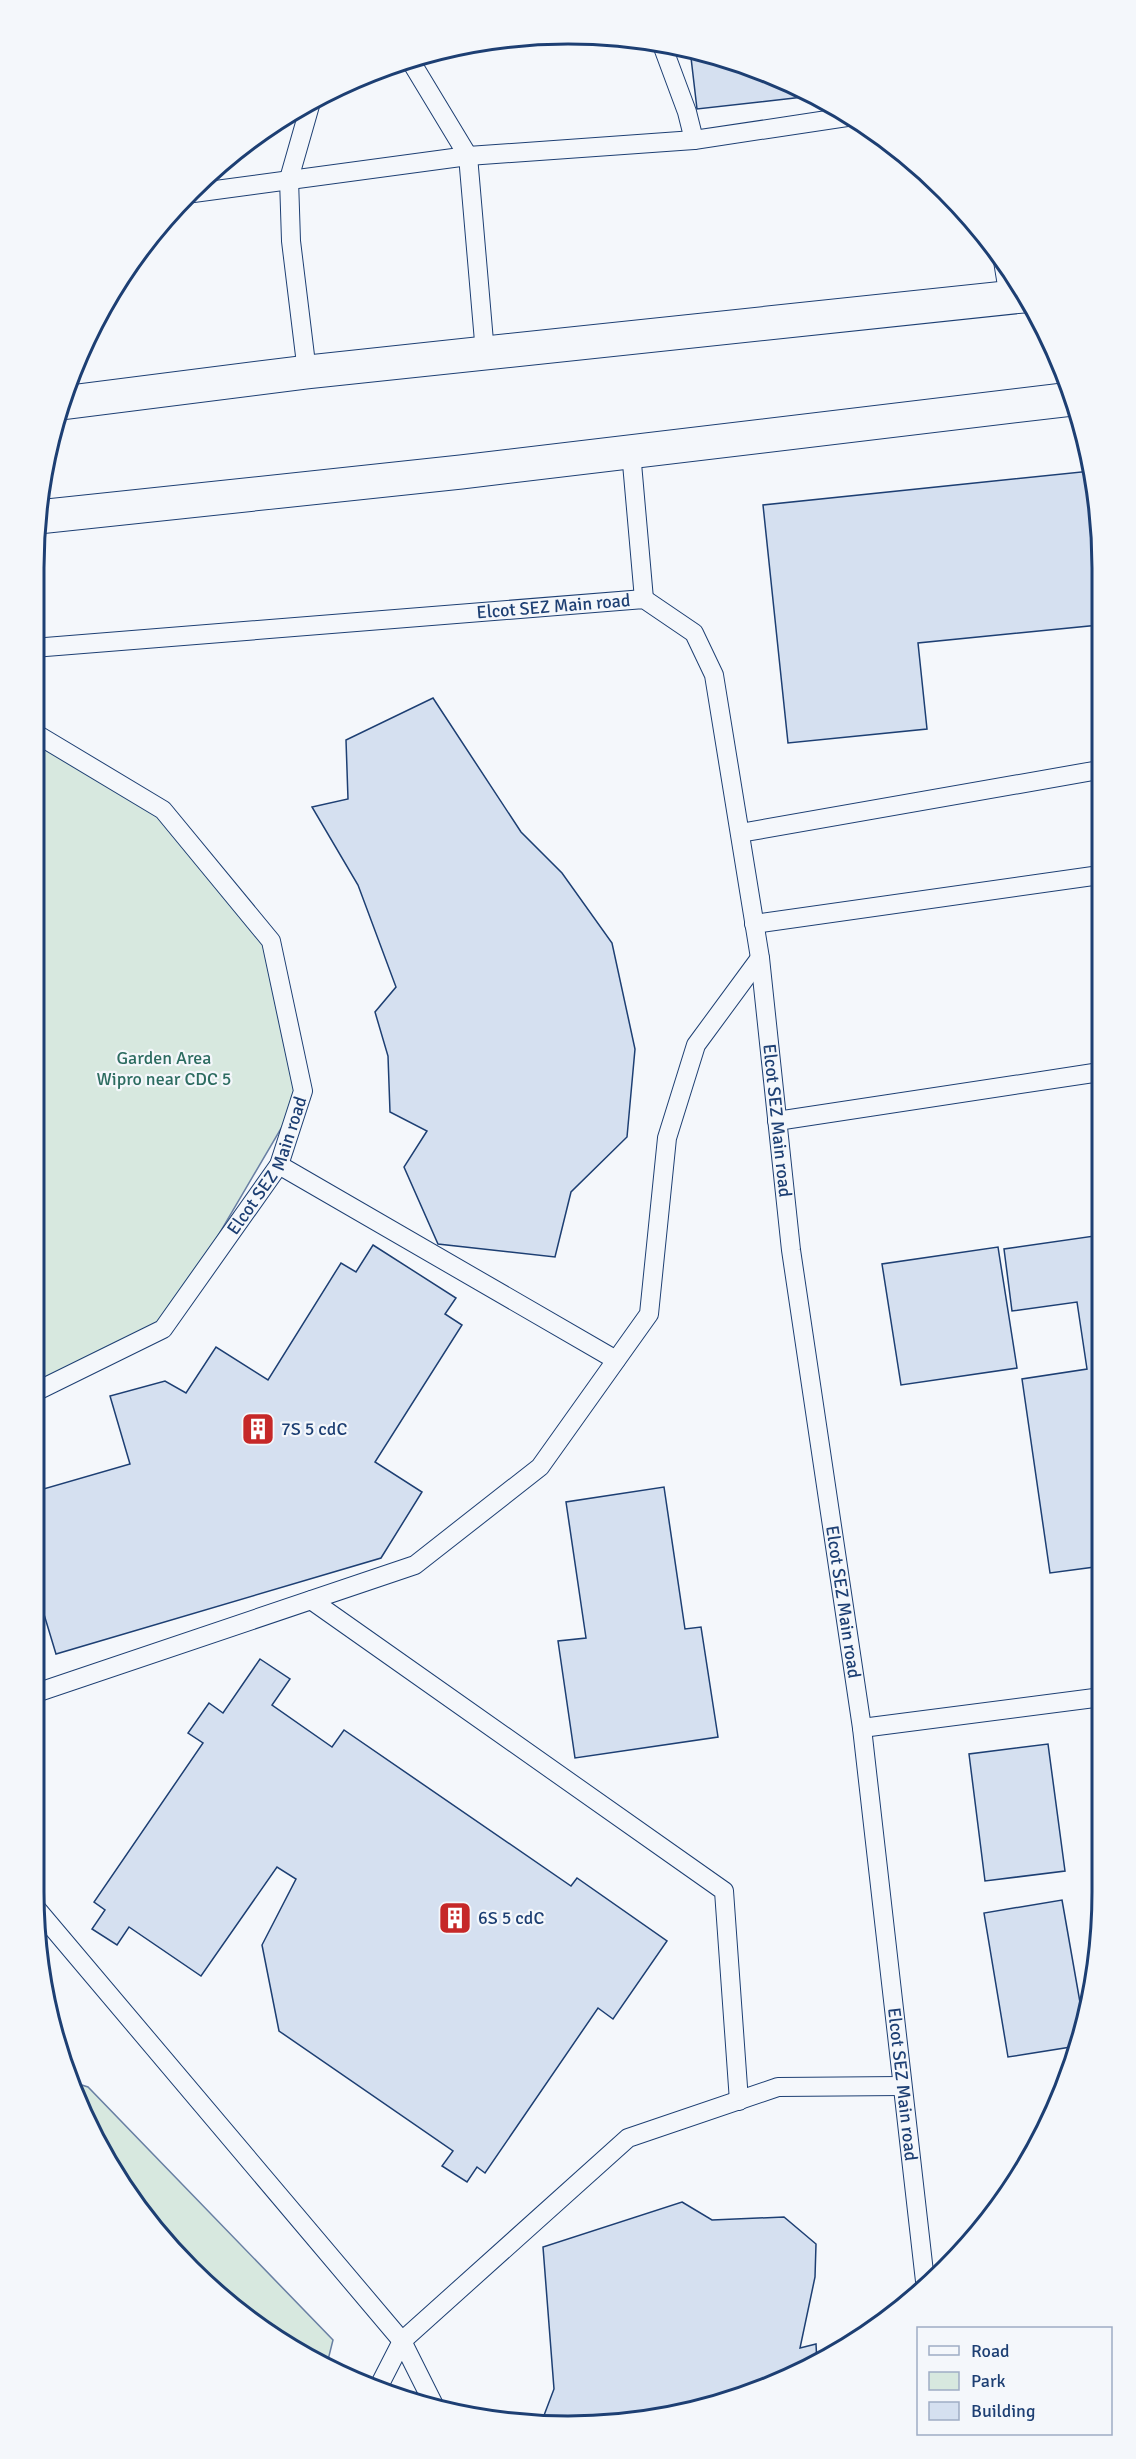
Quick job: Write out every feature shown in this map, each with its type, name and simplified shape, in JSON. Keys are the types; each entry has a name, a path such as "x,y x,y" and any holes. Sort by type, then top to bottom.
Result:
{"street":[{"path":"70,402 307,372 1016,297"},
{"path":"47,516 631,452 1065,400"}],"lane":[{"path":"665,53 687,112 694,140"},
{"path":"414,66 468,156 485,353"},
{"path":"307,372 291,241 289,179 308,113"},
{"path":"203,192 468,156 694,140 837,118"},
{"path":"631,452 644,599"},
{"name":"Elcot SEZ Main road","path":"44,647 644,599 694,633 714,675 760,958 791,1250 862,1728 924,2275"},
{"name":"Elcot SEZ Main road","path":"44,739 163,810 271,940 303,1090 279,1165 163,1329 44,1388"},
{"path":"740,833 1092,771"},
{"path":"754,924 1092,876"},
{"path":"44,1690 415,1565 540,1467 649,1314 667,1138 696,1045 760,958"},
{"path":"777,1121 1092,1073"},
{"path":"279,1165 616,1360"},
{"path":"311,1600 724,1891 739,2101"},
{"path":"862,1728 1092,1698"},
{"path":"45,1918 402,2342 430,2397"},
{"path":"381,2381 402,2342 628,2138 778,2087 902,2086"}],"green space":[{"name":"Garden Area Wipro near CDC 5","path":"44,739 163,810 271,941 303,1091 168,1321 44,1378"},
{"path":"80,2085 88,2087 333,2340 329,2357 306,2345 249,2307 197,2262 152,2210 132,2182 98,2123"}],"building":[{"path":"691,58 737,71 799,97 697,109"},
{"path":"1083,472 1091,534 1092,626 918,643 927,729 788,743 763,505"},
{"path":"433,698 521,832 562,873 612,943 635,1049 627,1137 571,1192 555,1257 438,1244 404,1167 427,1131 390,1112 388,1056 375,1012 396,987 358,885 312,807 348,799 346,740"},
{"path":"1092,1236 1092,1567 1050,1573 1022,1379 1087,1369 1077,1302 1012,1311 1004,1249"},
{"name":"7S 5 cdC","path":"373,1245 456,1298 445,1314 462,1325 375,1462 422,1492 381,1558 56,1654 44,1614 44,1489 130,1464 110,1396 165,1381 186,1393 216,1347 268,1380 341,1263 356,1272"},
{"path":"998,1247 1017,1368 901,1385 882,1264"},
{"path":"664,1487 685,1629 701,1627 718,1737 575,1758 558,1641 586,1638 566,1502"},
{"name":"6S 5 cdC","path":"260,1659 290,1679 272,1705 332,1747 344,1730 571,1886 577,1878 667,1941 613,2019 598,2008 485,2173 477,2167 467,2182 442,2166 453,2151 279,2031 262,1945 296,1879 277,1867 201,1976 129,1927 117,1945 92,1929 105,1910 94,1902 203,1743 188,1733 209,1703 223,1713"},
{"path":"1048,1744 1065,1871 985,1881 969,1754"},
{"path":"1062,1900 1080,2003 1069,2047 1008,2057 984,1913"},
{"path":"682,2202 712,2220 784,2217 816,2244 815,2277 800,2348 816,2344 816,2352 769,2376 704,2398 636,2411 568,2416 544,2415 554,2389 543,2247"}],"place":[{"name":"7S 5 cdC","path":"258,1429"},
{"name":"6S 5 cdC","path":"455,1918"}]}
